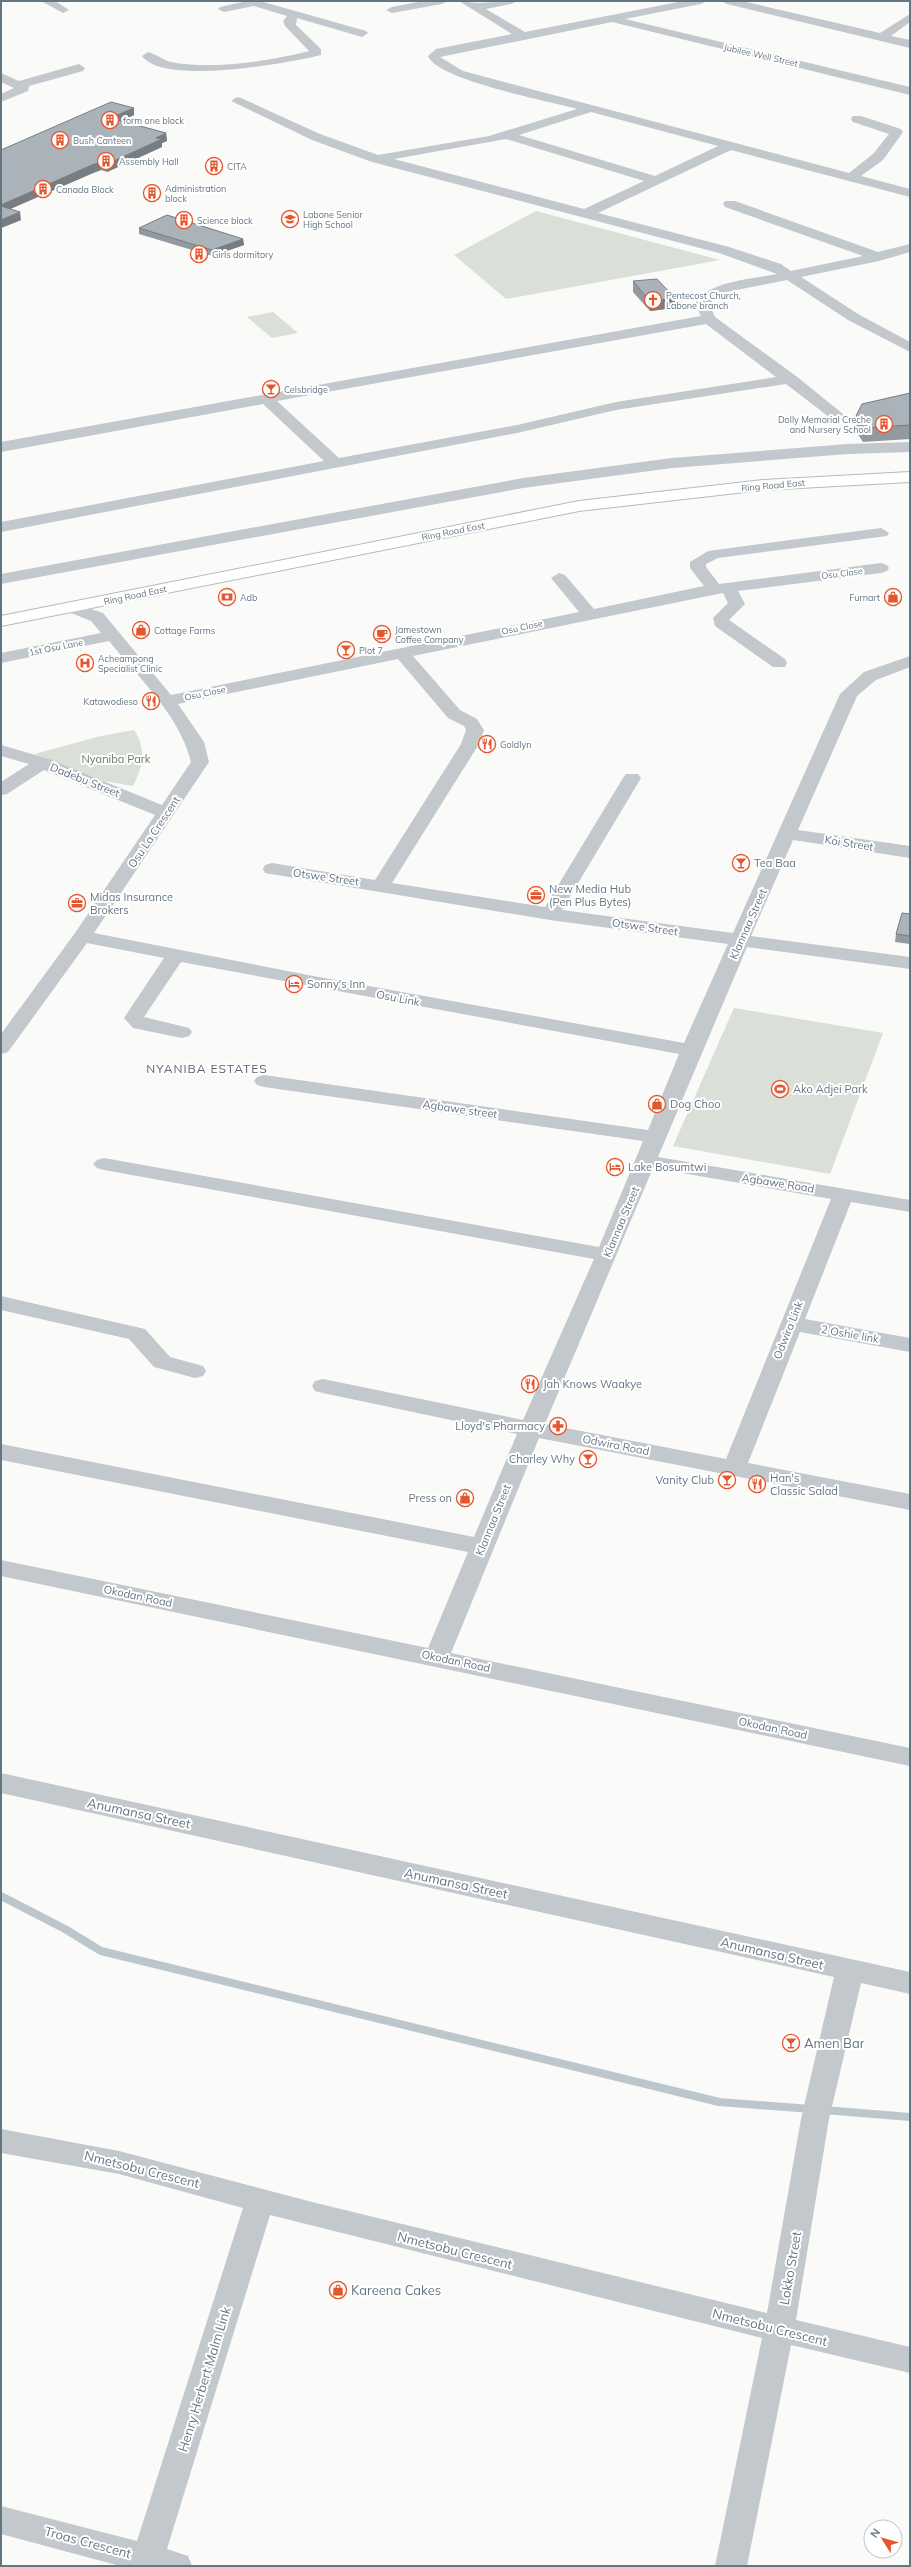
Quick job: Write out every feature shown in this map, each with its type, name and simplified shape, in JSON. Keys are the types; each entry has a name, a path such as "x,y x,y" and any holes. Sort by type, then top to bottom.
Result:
{"main road":[{"name":"Ring Road East","path":"1,621 578,506 910,465"},
{"name":"Ring Road East","path":"1,606 434,520 588,492 709,477 839,474 910,476"}],"street":[{"path":"47,1 63,10"},
{"path":"392,10 442,1"},
{"path":"470,4 511,1"},
{"path":"701,1 612,20 440,52 434,56 436,61 459,74 910,193"},
{"path":"727,1 910,44"},
{"path":"224,10 252,2 362,34"},
{"path":"470,4 523,36"},
{"path":"148,56 168,65 203,67 242,66 317,52 291,26 289,21 293,15"},
{"path":"881,38 910,17"},
{"name":"Jubilee Well Street","path":"612,20 910,91"},
{"path":"19,85 79,68"},
{"path":"1,77 24,88 1,98"},
{"path":"237,101 316,137 335,142 377,159 587,213 748,257 789,274 853,318 910,348"},
{"path":"377,159 506,135 589,109"},
{"path":"852,177 874,161 897,132 856,119"},
{"path":"506,135 655,180"},
{"path":"587,213 730,145"},
{"path":"892,188 910,178"},
{"path":"730,204 879,257"},
{"path":"838,417 791,379 709,319 702,304 706,298 718,290 789,274 879,257 910,248"},
{"path":"1,447 709,319"},
{"path":"1,527 517,430 616,406 791,379"},
{"path":"267,400 336,464"},
{"path":"1,579 523,482 672,463 848,449 910,447"},
{"path":"779,663 721,622 721,618 737,604 698,568 698,562 714,554 881,533"},
{"name":"Osu Close","path":"167,701 721,588 881,568"},
{"path":"559,578 589,614"},
{"path":"72,608 97,617 106,601"},
{"name":"Osu La Crescent","path":"1,1048 168,813 200,762 195,742 167,701 111,636 97,617"},
{"name":"1st Osu Lane","path":"1,658 111,636"},
{"path":"381,885 470,744 475,730 471,723 454,714 402,653"},
{"name":"Klannaa Street","path":"437,1658 531,1429 607,1255 691,1050 849,694 857,685 870,676 910,661"},
{"name":"Dadebu Street","path":"1,750 43,763 168,813"},
{"path":"1,790 43,763"},
{"path":"550,914 632,778"},
{"name":"Koi Street","path":"788,834 910,852"},
{"name":"Otswe Street","path":"272,869 381,885 550,914 910,963"},
{"name":"Osu Link","path":"82,936 176,955 691,1050"},
{"path":"176,955 134,1018 140,1024 182,1032"},
{"name":"Agbawe street","path":"264,1082 656,1137"},
{"name":"Agbawe Road","path":"646,1161 844,1193 910,1206"},
{"path":"104,1164 607,1255"},
{"name":"Odwira Link","path":"734,1468 844,1193"},
{"path":"1,1303 137,1334 162,1362 195,1371"},
{"name":"2 Oshie link","path":"791,1323 910,1345"},
{"name":"Odwira Road","path":"323,1386 531,1429 910,1502"},
{"path":"1,1452 482,1547"},
{"name":"Okodan Road","path":"1,1568 910,1757"},
{"name":"Anumansa Street","path":"1,1783 910,1983"},
{"name":"Lokko Street","path":"731,2566 779,2330 816,2119 850,1970"},
{"name":"Nmetsobu Crescent","path":"1,2141 59,2149 169,2174 260,2201 779,2330 910,2360"},
{"name":"Henry Herbert Malm Link","path":"162,2562 260,2201"},
{"name":"Troas Crescent","path":"1,2520 162,2562"}],"green space":[{"path":"536,211 720,260 506,299 454,255"},
{"path":"273,312 298,333 272,338 247,317"},
{"name":"Nyaniba Park","path":"134,730 141,744 142,758 139,772 133,786 103,781 34,754 101,736"},
{"name":"Ako Adjei Park","path":"734,1008 883,1033 830,1174 673,1146"}],"building":[{"path":"111,102 134,108 110,118 166,133 156,138 162,139 107,164 101,162 92,165 1,205 1,150"},
{"path":"1,206 20,212 1,220"},
{"path":"167,215 243,239 212,250 139,228"},
{"path":"657,279 675,298 650,301 633,281"},
{"path":"910,393 910,425 864,428 856,416 862,404"},
{"path":"902,913 910,914 910,936 896,934"}],"waterway":[{"path":"1,1896 65,1929 101,1951 719,2102 811,2109"},
{"path":"824,2110 910,2117"}],"place":[{"name":"form one block","path":"110,120"},
{"name":"Bush Canteen","path":"60,140"},
{"name":"Assembly Hall","path":"106,161"},
{"name":"CITA","path":"214,166"},
{"name":"Canada Block","path":"43,189"},
{"name":"Administration block","path":"152,193"},
{"name":"Labone Senior High School","path":"290,219"},
{"name":"Science block","path":"184,220"},
{"name":"Girls dormitory","path":"199,254"},
{"name":"Pentecost Church, Labone branch","path":"653,300"},
{"name":"Celsbridge","path":"271,389"},
{"name":"Dolly Memorial Creche and Nursery School","path":"884,424"},
{"name":"Adb","path":"227,597"},
{"name":"Furnart","path":"893,597"},
{"name":"Cottage Farms","path":"141,630"},
{"name":"Jamestown Coffee Company","path":"382,634"},
{"name":"Plot 7","path":"346,650"},
{"name":"Acheampong Specialist Clinic","path":"85,663"},
{"name":"Katawodieso","path":"151,701"},
{"name":"Goldlyn","path":"487,744"},
{"name":"Tea Baa","path":"741,863"},
{"name":"New Media Hub (Pen Plus Bytes)","path":"536,895"},
{"name":"Midas Insurance Brokers","path":"77,903"},
{"name":"Sonny's Inn","path":"294,984"},
{"name":"Ako Adjei Park","path":"780,1089"},
{"name":"Dog Choo","path":"657,1104"},
{"name":"Lake Bosumtwi","path":"615,1167"},
{"name":"Jah Knows Waakye","path":"530,1384"},
{"name":"Lloyd's Pharmacy","path":"558,1426"},
{"name":"Charley Why","path":"588,1459"},
{"name":"Vanity Club","path":"727,1480"},
{"name":"Han's Classic Salad","path":"757,1484"},
{"name":"Press on","path":"465,1498"},
{"name":"Amen Bar","path":"791,2043"},
{"name":"Kareena Cakes","path":"338,2290"}],"district":[{"name":"NYANIBA ESTATES","path":"207,1068"}]}
